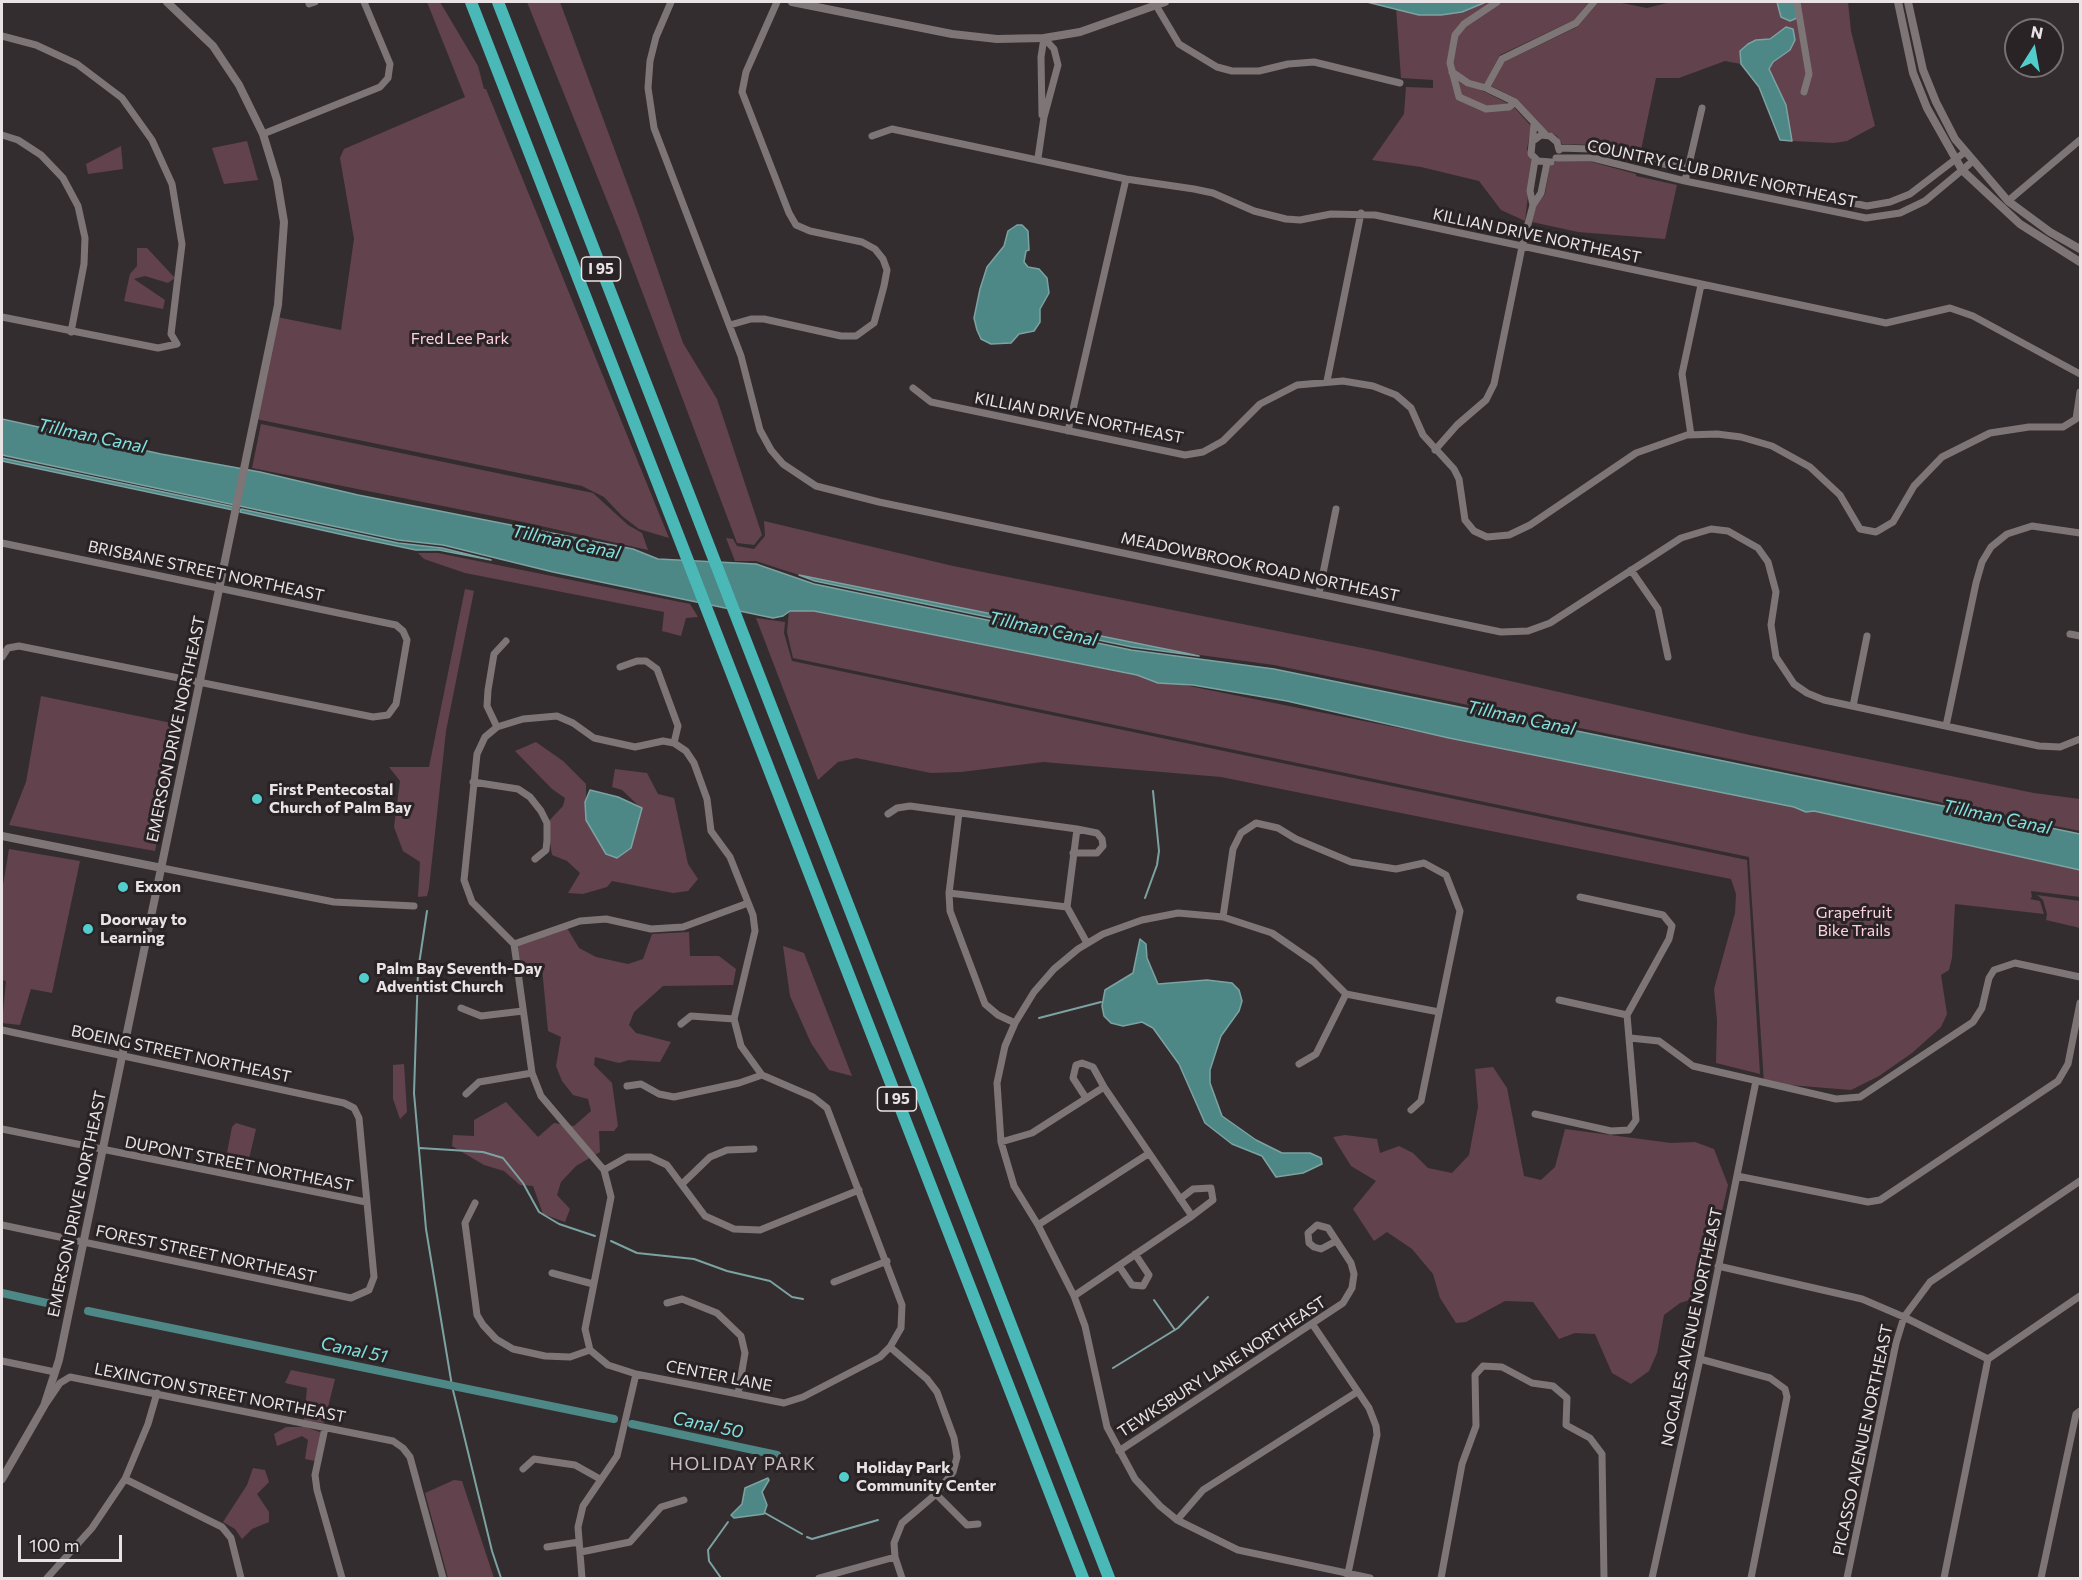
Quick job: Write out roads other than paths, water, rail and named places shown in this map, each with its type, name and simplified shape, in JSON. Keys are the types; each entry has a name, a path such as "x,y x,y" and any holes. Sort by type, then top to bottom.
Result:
{"highway":[{"name":"I 95","path":"471,2 678,530 1083,1578"},
{"name":"I 95","path":"498,2 1109,1578"}],"street":[{"name":"EMERSON DRIVE NORTHEAST","path":"2,1479 44,1406 55,1372 104,1151 279,305 284,222 277,180 263,134 239,85 213,46 167,2"},
{"path":"263,134 380,87 388,78 390,64 364,2"},
{"name":"MEADOWBROOK ROAD NORTHEAST","path":"671,2 650,59 647,78 649,108 680,199 741,356 747,388 760,430 771,450 783,464 816,486 879,502 1501,632 1528,632 1550,623 1631,570 1696,532 1728,531 1758,548 1774,574 1776,592 1771,626 1776,657 1784,672 1807,693 1853,706 2039,746 2060,747 2080,739"},
{"path":"730,325 751,319 764,319 841,336 856,336 874,323 885,286 884,259 875,249 862,242 810,231 796,225 789,213 741,92 746,72 777,2"},
{"path":"792,2 952,34 997,39 1044,38 1080,32 1157,7 1165,2"},
{"path":"1497,2 1464,24 1455,36 1450,63 1459,97 1470,104 1486,109 1498,109 1509,107 1515,102"},
{"path":"1486,88 1502,59 1576,23 1594,2"},
{"path":"1797,2 1809,74 1804,92"},
{"path":"1898,2 1913,73 1927,108 1955,160 1962,170 2020,224 2080,262"},
{"path":"1908,2 1923,69 1936,102 1965,152 2008,201 2050,232 2080,249"},
{"path":"1157,7 1179,44 1217,67 1232,71 1259,71 1288,64 1314,62 1400,83"},
{"path":"2,36 36,45 77,64 122,98 152,140 172,184 182,244 171,334 177,344 158,348 2,317"},
{"path":"1038,158 1044,117 1058,65 1054,49 1044,38"},
{"path":"1044,38 1041,57 1044,117"},
{"path":"1452,72 1468,83 1486,88 1515,102 1534,124 1554,139 1559,148 1556,158 1547,163 1535,160"},
{"path":"1685,181 1702,108"},
{"path":"1533,205 1530,191 1535,160 1530,150 1534,124"},
{"name":"KILLIAN DRIVE NORTHEAST","path":"872,136 892,129 1038,158 1126,179 1213,193 1254,211 1286,219 1361,213 1886,323 1950,308 1973,316 2080,374"},
{"path":"2,135 18,140 41,155 63,178 78,206 85,238 84,264 71,332"},
{"path":"1533,141 1546,135"},
{"path":"2080,140 2080,145"},
{"path":"2008,201 2080,140"},
{"name":"COUNTRY CLUB DRIVE NORTHEAST","path":"1559,148 1591,149 1867,206 1890,202 1910,194 1965,152"},
{"name":"COUNTRY CLUB DRIVE NORTHEAST","path":"1556,158 1593,158 1685,181 1866,218 1900,213 1925,201 1972,161"},
{"path":"1435,450 1457,425 1486,400 1494,384 1522,247 1533,205 1541,193 1547,163"},
{"path":"1068,431 1126,179"},
{"path":"1327,381 1361,213"},
{"path":"1691,435 1682,374 1701,285"},
{"name":"KILLIAN DRIVE NORTHEAST","path":"914,388 931,402 1170,453 1185,454 1203,452 1223,441 1247,415 1274,396 1297,386 1327,381 1359,383 1396,395 1411,408 1423,435 1454,469 1459,479 1465,520 1480,534 1487,537 1509,535 1530,525 1636,453 1691,435 1741,437 1772,446 1810,466 1840,495 1860,529 1876,532 1893,522 1914,486 1942,457 1990,433 2029,427 2063,427 2076,419 2080,392"},
{"path":"1320,593 1336,509"},
{"path":"1947,726 1976,583 1982,562 1991,547 2007,534 2032,526 2050,526 2080,533"},
{"name":"BRISBANE STREET NORTHEAST","path":"2,543 396,625 403,631 407,640 396,704 388,715 373,717 201,682"},
{"path":"1631,570 1658,609 1668,657"},
{"path":"2070,634 2080,636"},
{"path":"1853,706 1867,636"},
{"path":"497,727 487,706 488,690 495,654 506,641"},
{"path":"2,657 8,648 19,646 201,682"},
{"path":"620,667 637,661 646,661 657,669 678,726 674,743"},
{"path":"476,1203 465,1223 477,1316 483,1325 496,1339 524,1351 546,1356 570,1357 590,1350 585,1329 611,1197 604,1170 541,1096 532,1073 514,944 472,902 464,880 473,782 477,754 485,737 497,727 524,719 557,716 573,723 594,738 635,747 663,741 674,743 686,751 694,763 707,799 711,831 729,857 748,903 755,931 734,1019 741,1046 762,1075 813,1097 827,1108 902,1305 901,1328 890,1347 927,1379 937,1392 954,1438 957,1457 952,1472 936,1494 902,1523 894,1543 895,1557 902,1578"},
{"path":"473,782 518,789 530,797 547,823 546,850 535,859"},
{"path":"888,814 897,808 910,806 1077,829 1096,833 1103,846 1093,854 1073,853"},
{"path":"959,813 949,893 950,911 985,1004 998,1015 1015,1023"},
{"path":"1223,917 1233,849 1241,832 1256,823 1278,828 1296,839 1351,862 1396,870 1424,863 1446,875 1460,911 1421,1101 1411,1110"},
{"path":"1077,829 1067,907 1087,943"},
{"path":"2,836 334,902 414,906"},
{"path":"949,893 1067,907"},
{"path":"1534,1114 1611,1131 1629,1130 1636,1120 1627,1015 1669,939 1672,926 1663,915 1580,897"},
{"path":"514,944 580,921 606,919 651,929 683,927 748,903"},
{"path":"1370,1578 1238,1550 1177,1520 1160,1506 1135,1479 1107,1426 1085,1326 1074,1296 1038,1225 1014,1186 1001,1142 997,1083 1005,1046 1015,1023 1041,982 1066,958 1087,943 1123,926 1178,913 1223,917 1272,933 1314,962 1346,994 1439,1012"},
{"path":"1630,1038 1659,1041 1693,1066 1836,1099 1860,1098 1973,1022 1982,1008 1989,978 1994,970 2015,963 2080,977"},
{"path":"1299,1064 1316,1054 1346,994"},
{"path":"1559,1000 1627,1015"},
{"path":"1737,1176 1868,1202 1880,1200 2058,1081 2068,1064 2080,1003"},
{"path":"462,1008 481,1016 523,1011"},
{"path":"681,1024 692,1016 734,1019"},
{"name":"BOEING STREET NORTHEAST","path":"2,1030 344,1103 354,1108 359,1118 366,1202"},
{"path":"1086,1098 1073,1078 1076,1065 1082,1063 1093,1067 1148,1154 1192,1215"},
{"path":"466,1094 478,1082 532,1073"},
{"path":"627,1086 641,1084 659,1094 674,1097 738,1083 762,1075"},
{"name":"NOGALES AVENUE NORTHEAST","path":"1652,1578 1700,1359 1756,1082"},
{"path":"1001,1142 1032,1133 1104,1087"},
{"name":"DUPONT STREET NORTHEAST","path":"2,1129 366,1202"},
{"path":"682,1184 710,1158 727,1150 754,1149"},
{"path":"1038,1225 1148,1154"},
{"path":"604,1170 627,1157 650,1157 667,1166 705,1216 734,1229 760,1230 859,1190"},
{"name":"PICASSO AVENUE NORTHEAST","path":"1847,1578 1896,1343 1904,1317 1930,1282 2080,1181"},
{"path":"1074,1296 1213,1200 1211,1188 1193,1189 1180,1199"},
{"name":"FOREST STREET NORTHEAST","path":"2,1225 351,1298 369,1290 374,1277 366,1202"},
{"name":"TEWKSBURY LANE NORTHEAST","path":"1119,1451 1313,1325 1343,1303 1352,1288 1354,1274 1351,1263 1336,1241"},
{"path":"1119,1266 1132,1284 1143,1286 1149,1275 1135,1254"},
{"path":"834,1282 887,1261"},
{"path":"1718,1266 1862,1299 1904,1317 1988,1359"},
{"path":"552,1273 593,1284"},
{"path":"1944,1578 1988,1359 2080,1296"},
{"path":"667,1303 682,1299 717,1313 741,1336 746,1353 738,1395"},
{"path":"1313,1325 1369,1408 1376,1426 1377,1435 1348,1575"},
{"name":"CENTER LANE","path":"590,1350 608,1365 636,1374 784,1403 879,1357 890,1347"},
{"path":"1700,1359 1770,1378 1785,1389 1787,1397 1751,1578"},
{"path":"2,1361 55,1372"},
{"path":"1441,1578 1462,1464 1476,1426 1475,1375 1483,1366 1502,1367 1532,1383 1553,1386 1567,1398 1566,1425 1590,1438 1602,1454 1604,1578"},
{"path":"582,1578 578,1527 583,1506 617,1456 636,1374"},
{"name":"LEXINGTON STREET NORTHEAST","path":"44,1406 60,1383 70,1377 393,1441 410,1457 443,1578"},
{"path":"1177,1520 1203,1490 1357,1392"},
{"path":"47,1578 92,1528 125,1479 148,1424 157,1394"},
{"path":"2041,1578 2076,1414 2080,1411"},
{"path":"325,1428 316,1482 342,1578"},
{"path":"523,1469 534,1459 575,1466 600,1479"},
{"path":"125,1479 222,1527 231,1538 242,1578"},
{"path":"936,1494 967,1525 978,1524"},
{"path":"581,1552 630,1542 661,1507 684,1500"},
{"path":"547,1547 579,1542"},
{"path":"819,1578 895,1557"}],"water":[{"path":"1367,2 1486,2 1462,12 1419,15"},
{"path":"1777,2 1796,2 1797,18 1790,21 1781,17"},
{"path":"1786,27 1793,29 1795,40 1790,50 1773,62 1769,69 1786,105 1792,141 1780,140 1759,87 1741,64 1740,51 1756,40 1770,39"},
{"path":"1017,225 1022,225 1028,231 1029,250 1026,251 1024,262 1028,267 1039,269 1047,278 1049,293 1040,309 1040,322 1034,331 1019,334 1011,343 991,344 981,339 974,318 980,289 987,267 1004,246 1008,231"},
{"name":"Tillman Canal","path":"2,419 161,454 260,472 358,495 633,549 658,559 756,564 814,584 1131,650 1274,669 2080,834 2080,870 1814,811 1806,812 1794,807 1449,738 1287,701 1193,685 1158,683 1137,675 814,611 790,611 783,616 773,618 553,572 443,545 398,540 2,455"},
{"path":"2,458 234,507 233,510 2,461"},
{"path":"241,509 398,543 442,548 491,560 439,550 416,550 240,512"},
{"path":"799,575 1199,656 1132,647 815,581"},
{"path":"590,790 618,797 642,808 631,848 617,858 606,854 586,820 585,802"},
{"path":"1140,939 1146,944 1147,958 1158,984 1207,980 1232,983 1239,990 1242,1001 1239,1011 1221,1036 1210,1070 1210,1083 1222,1116 1256,1140 1282,1153 1310,1153 1321,1158 1322,1164 1303,1173 1276,1177 1262,1156 1232,1144 1205,1123 1179,1064 1153,1028 1142,1022 1123,1026 1111,1023 1104,1016 1102,1006 1105,990 1133,973"},
{"path":"768,1478 762,1492 767,1505 764,1514 734,1518 731,1515 742,1504 745,1488"}],"waterway":[{"path":"1145,898 1157,865 1159,851 1153,791"},
{"path":"427,911 418,971 414,1093 426,1229 452,1386 492,1551 501,1578"},
{"path":"1039,1018 1101,1002"},
{"path":"420,1148 483,1152 503,1158 523,1183 539,1212 559,1224 595,1236"},
{"path":"611,1241 637,1253 694,1259 727,1271 770,1281 792,1297 803,1299"},
{"name":"Canal 51","path":"2,1293 56,1305"},
{"path":"1113,1368 1178,1328 1208,1297"},
{"path":"1154,1300 1175,1330"},
{"name":"Canal 51","path":"88,1311 614,1419"},
{"name":"Canal 50","path":"632,1424 777,1455"},
{"path":"765,1513 802,1534"},
{"path":"807,1537 812,1539 878,1520"},
{"path":"721,1578 709,1561 708,1550 728,1522"}],"place":[{"name":"First Pentecostal Church of Palm Bay","path":"257,799"},
{"name":"Exxon","path":"123,887"},
{"name":"Doorway to Learning","path":"88,929"},
{"name":"Palm Bay Seventh-Day Adventist Church","path":"364,978"},
{"name":"Holiday Park Community Center","path":"844,1477"}],"district":[{"name":"HOLIDAY PARK","path":"743,1464"}],"park label":[{"name":"Fred Lee Park","path":"460,339"},
{"name":"Grapefruit Bike Trails","path":"1854,922"}]}
